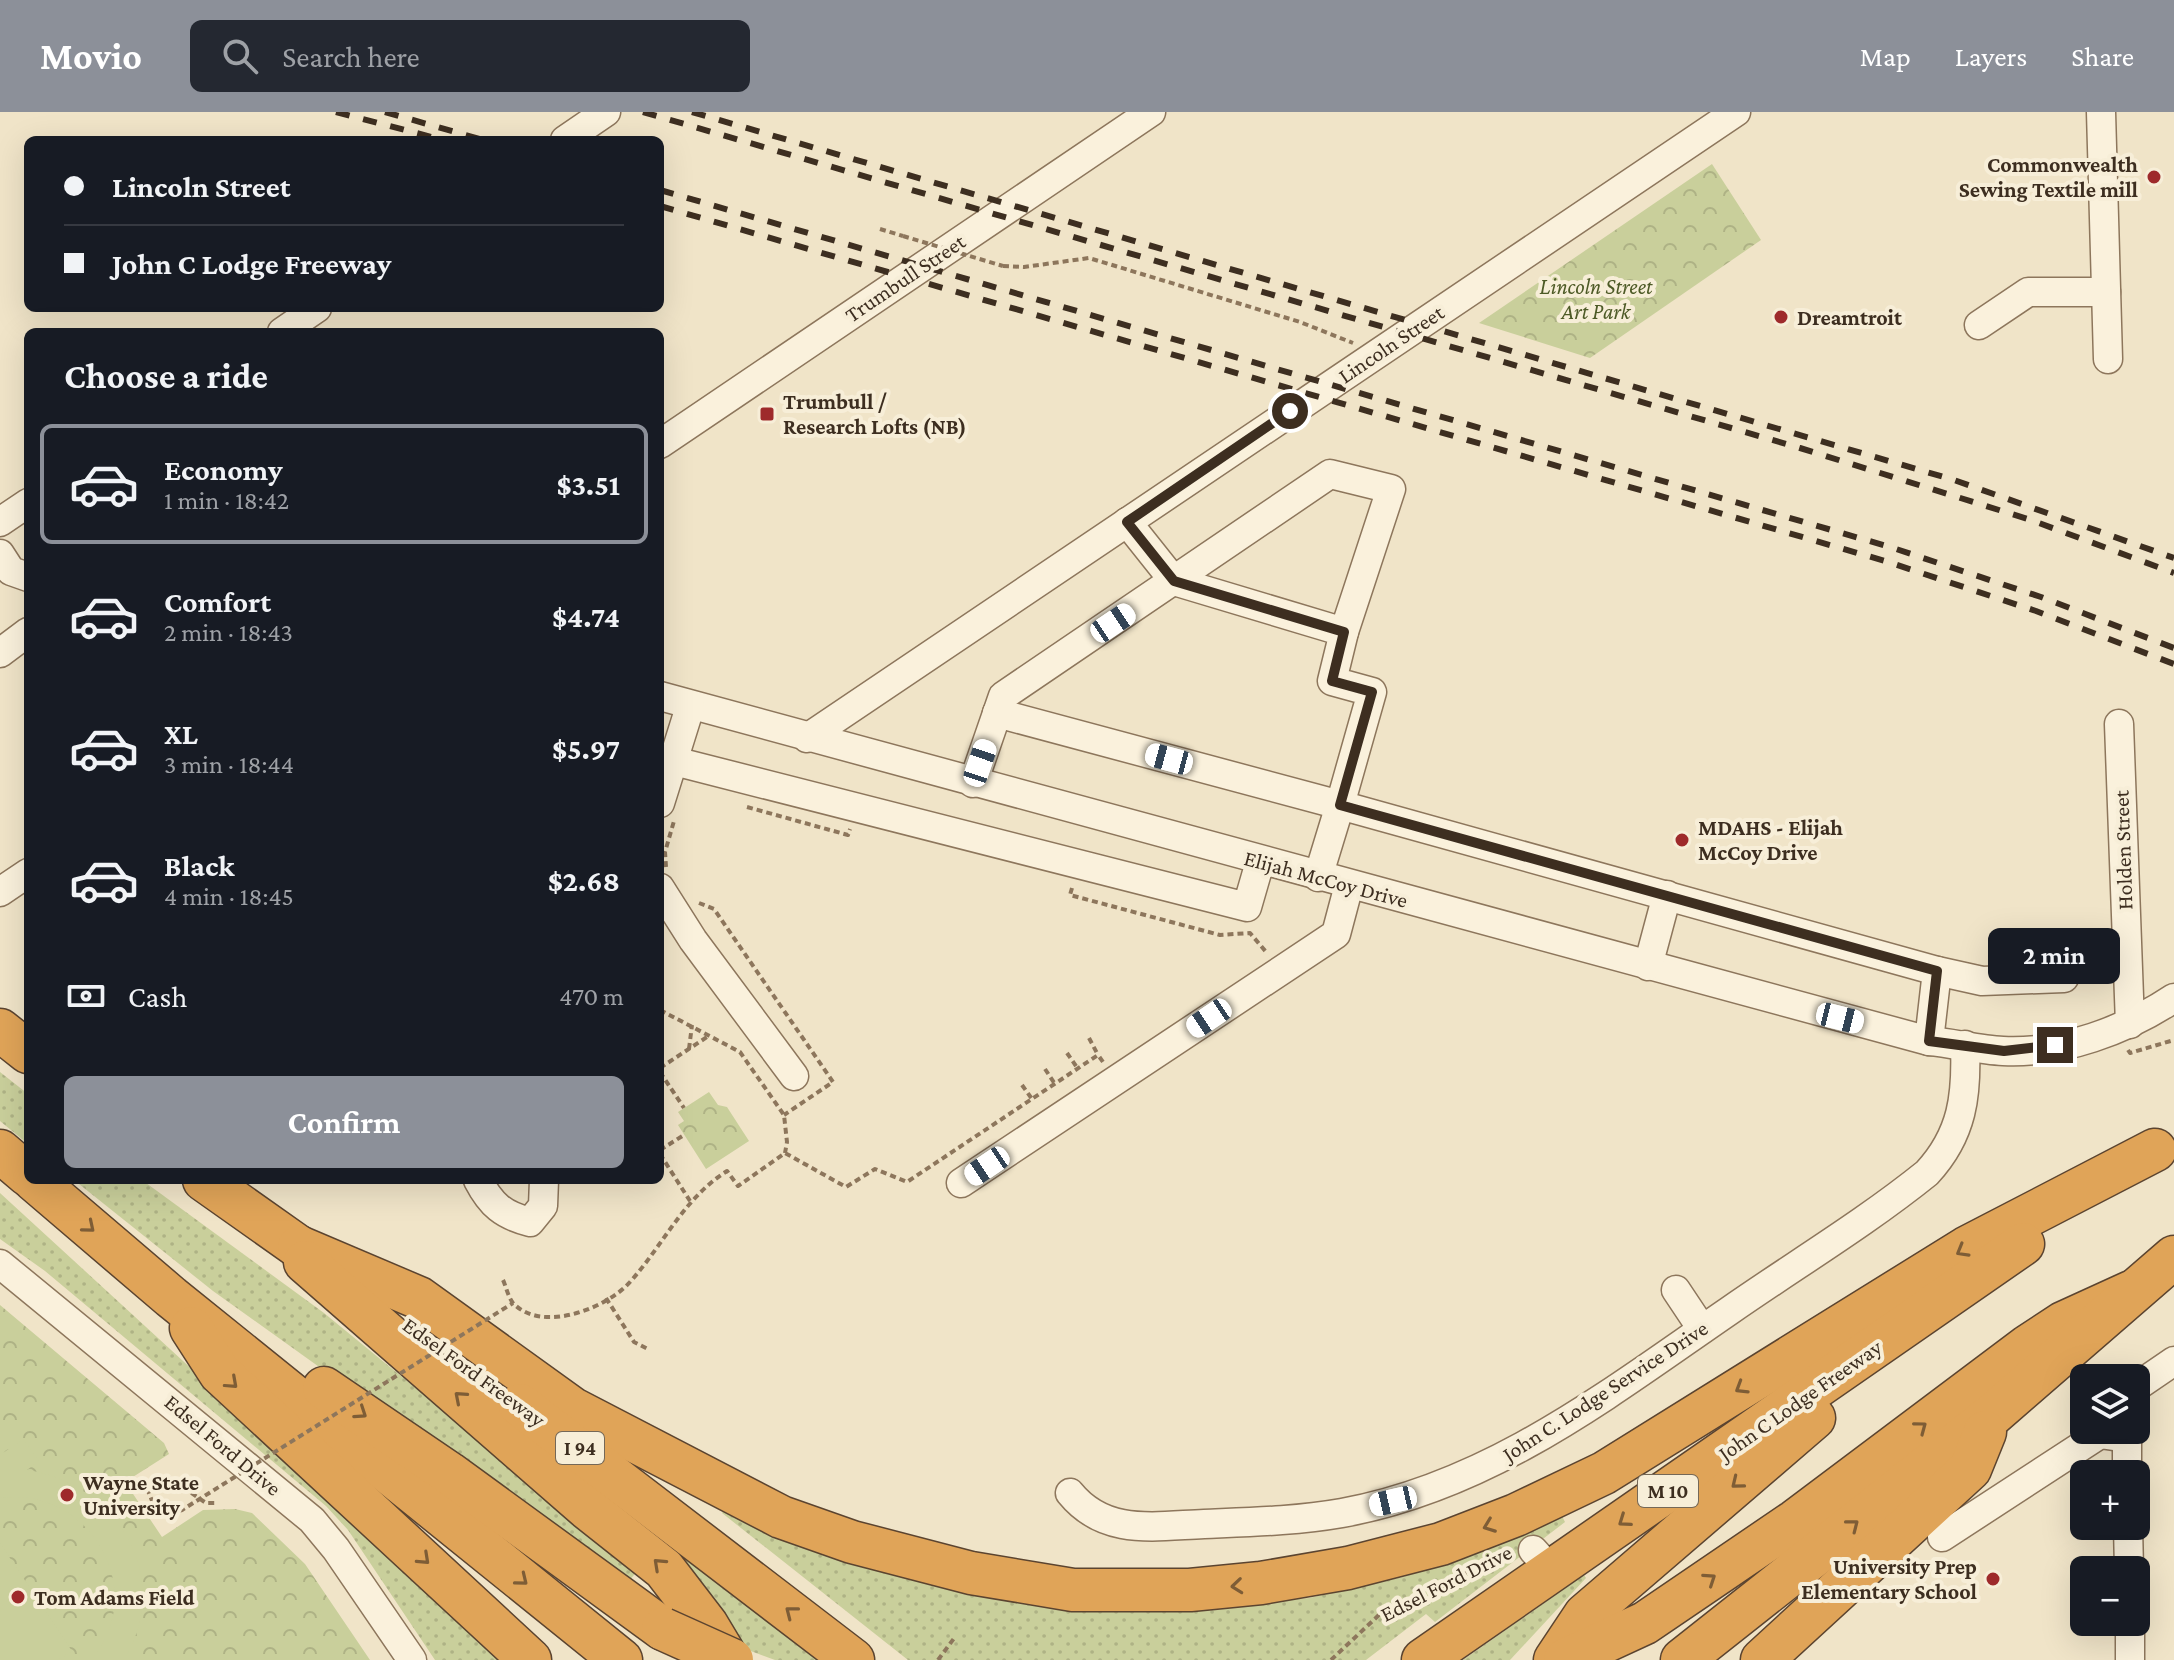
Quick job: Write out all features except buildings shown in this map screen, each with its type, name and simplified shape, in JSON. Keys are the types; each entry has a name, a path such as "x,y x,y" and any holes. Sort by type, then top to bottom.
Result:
{"highway":[{"path":"0,1030 24,1049"},
{"path":"299,1247 419,1298 573,1409 781,1517 852,1542 971,1573 1073,1590 1190,1590 1261,1583 1348,1568 1441,1544 1538,1538 1604,1473 1966,1248 2165,1143"},
{"name":"John C Lodge Freeway","path":"1423,1660 1538,1538 1896,1334 2165,1143"},
{"path":"0,1151 24,1172"},
{"path":"39,1184 171,1297 621,1660"},
{"name":"Edsel Ford Freeway","path":"209,1184 570,1441 853,1660"},
{"path":"247,1212 587,1508 664,1569 730,1660"},
{"path":"1682,1660 1992,1415 2174,1257"},
{"path":"1565,1660 1645,1623 1795,1521 2051,1330 2131,1292"},
{"path":"171,1297 220,1373 530,1660"},
{"path":"1555,1660 1585,1615 1682,1528 1800,1432 1896,1334"},
{"path":"266,1372 307,1377 449,1473 663,1629 730,1660"},
{"path":"1762,1660 1970,1469 1992,1415"}],"street":[{"path":"571,136 606,112"},
{"name":"Trumbull Street","path":"664,441 1151,112"},
{"name":"Lincoln Street","path":"807,738 1736,112"},
{"path":"2101,112 2108,359"},
{"path":"1979,325 2028,292 2106,292"},
{"path":"973,783 1003,696 1330,474 1391,489 1344,632 1332,681 1372,692 1318,877"},
{"path":"0,522 24,506"},
{"path":"1127,522 1174,581 1344,632"},
{"path":"0,554 11,571 24,580"},
{"path":"0,653 24,635"},
{"name":"Elijah McCoy Drive","path":"664,697 1648,966 1929,1041 1965,1045"},
{"path":"664,805 690,707"},
{"path":"997,713 1937,971 1982,981 2064,978"},
{"name":"Holden Street","path":"2119,724 2130,1024"},
{"path":"674,761 1247,907 1260,862"},
{"path":"0,892 24,876"},
{"path":"664,881 693,940 794,1076"},
{"path":"961,1183 1336,934 1349,885"},
{"path":"1648,966 1667,895"},
{"path":"1929,1041 1937,971"},
{"path":"1965,1045 2018,1051 2092,1037 2130,1024 2174,998"},
{"name":"John C. Lodge Service Drive","path":"1070,1493 1084,1508 1115,1526 1291,1520 1393,1501 1442,1485 1532,1443 1913,1184 1933,1166 1949,1145 1961,1118 1966,1089 1965,1045"},
{"path":"480,1184 494,1206 509,1216 530,1222 543,1206 544,1184"},
{"name":"Edsel Ford Drive","path":"0,1264 312,1520 336,1549 412,1660"},
{"path":"1676,1290 1702,1329"},
{"path":"2150,1377 2174,1361"},
{"path":"1942,1537 2085,1444"},
{"path":"2130,1636 2130,1660"}],"path":[{"path":"880,229 1003,266 1024,267 1089,258 1300,322 1377,353"},
{"path":"664,805 664,881"},
{"path":"1075,879 1070,895 1220,935 1250,933 1280,971"},
{"path":"689,899 714,909 833,1082 784,1115"},
{"path":"503,1280 513,1303 552,1318 578,1314 628,1285 702,1187 727,1171 738,1186 785,1153 784,1115 740,1052 664,1012"},
{"path":"689,1049 692,1025"},
{"path":"664,1067 710,1035"},
{"path":"1089,1038 1115,1081"},
{"path":"2130,1053 2174,1040"},
{"path":"1067,1053 1078,1069"},
{"path":"785,1153 846,1187 875,1169 907,1182 1098,1055"},
{"path":"1045,1069 1055,1084"},
{"path":"664,1076 684,1108"},
{"path":"1022,1085 1032,1099"},
{"path":"664,1149 684,1135"},
{"path":"664,1159 690,1201"},
{"path":"606,1298 634,1342 648,1349"},
{"path":"216,1503 206,1503 171,1476 161,1475 149,1486 153,1503 170,1514 182,1510 513,1303"},
{"name":"Edsel Ford Drive","path":"1331,1660 1380,1614 1497,1558"},
{"path":"938,1660 955,1637"},
{"path":"943,1654 951,1660"}],"green space":[{"name":"Lincoln Street Art Park","path":"1712,164 1761,240 1590,358 1479,323"},
{"path":"0,1072 24,1091 24,1141 0,1121"},
{"path":"709,1092 718,1105 727,1107 749,1141 706,1169 678,1125 684,1121 678,1112"},
{"path":"79,1184 147,1184 324,1313 638,1570 625,1586 213,1291"},
{"path":"0,1193 509,1660 435,1660 348,1530 326,1506 45,1271 0,1239"},
{"name":"Wayne State University","path":"0,1305 164,1443 169,1454 125,1482 162,1537 203,1510 235,1509 252,1513 305,1564 370,1660 0,1660"},
{"path":"23,1439 39,1461 27,1470 59,1479 88,1494 111,1514 128,1539 139,1567 143,1597 138,1629 124,1660 91,1660 108,1633 115,1604 112,1575 101,1548 84,1525 60,1508 32,1498 0,1498 0,1455"},
{"path":"581,1472 825,1660 775,1660 740,1647"},
{"path":"725,1508 950,1586 1062,1610 1158,1611 1309,1598 1403,1577 1473,1553 1562,1516 1565,1522 1435,1622 1426,1614 1366,1660 908,1660 722,1513"},
{"name":"Tom Adams Field","path":"0,1543 72,1651 58,1660 0,1660"},
{"path":"1584,1575 1586,1578 1510,1660 1463,1660"}],"railway":[{"path":"336,112 428,136"},
{"path":"385,112 469,136"},
{"path":"643,112 1800,448 2031,520 2174,573"},
{"path":"692,112 1954,480 2174,558"},
{"path":"664,191 1890,547 2041,597 2174,648"},
{"path":"664,207 1885,561 2036,611 2174,664"}],"place":[{"name":"Commonwealth Sewing Textile mill","path":"2154,177"},
{"name":"Dreamtroit","path":"1781,317"},
{"name":"Trumbull / Research Lofts (NB)","path":"767,414"},
{"name":"MDAHS - Elijah McCoy Drive","path":"1682,840"},
{"name":"Wayne State University","path":"67,1495"},
{"name":"University Prep Elementary School","path":"1993,1579"},
{"name":"Tom Adams Field","path":"18,1597"}],"route":[{"path":"1290,411 1127,522 1174,581 1344,632 1332,681 1372,692 1340,805 1937,971 1929,1041 2004,1051 2055,1045"}]}
